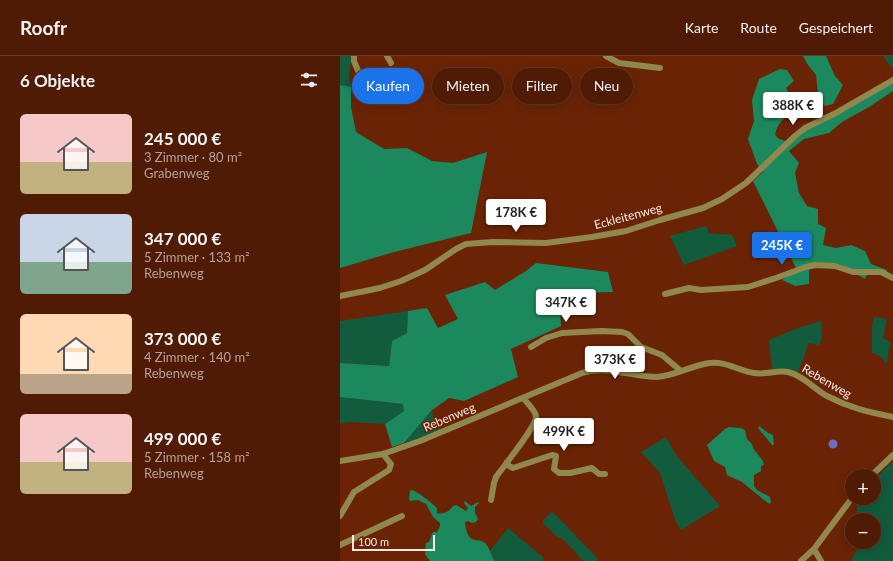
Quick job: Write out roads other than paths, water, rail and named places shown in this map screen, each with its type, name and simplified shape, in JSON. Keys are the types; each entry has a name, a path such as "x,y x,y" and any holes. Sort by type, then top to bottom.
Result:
{"street":[{"path":"354,56 357,68"},
{"path":"387,56 390,63"},
{"path":"606,56 619,63 660,68"},
{"name":"Eckleitenweg","path":"340,296 380,288 401,281 425,270 466,244 493,242 546,243 586,238 626,231 704,208 722,199 746,183 804,128 834,114 893,80"},
{"path":"665,294 689,288 701,290 748,287 816,265 835,266 853,272 881,272 893,278"},
{"path":"531,347 546,338 562,332 622,332 628,334 641,347 662,355 681,370"},
{"name":"Rebenweg","path":"340,461 383,454 420,441 591,370 602,369 655,377 712,363 723,363 755,373 776,371 788,372 798,376 818,391 845,405 893,418"},
{"path":"491,500 496,477 528,434 535,421 535,413 523,398"},
{"path":"340,516 354,492 389,470 391,464 383,454"},
{"path":"508,462 509,466 513,468 552,455 556,456 554,469 557,472 570,473 592,468 599,474 605,474"},
{"path":"879,469 893,455"},
{"path":"801,561 814,548 847,505"},
{"path":"340,545 402,516"},
{"path":"814,548 821,561"}],"water":[{"path":"831,440 835,440 837,444 835,448 831,448 829,446 829,442"}]}
